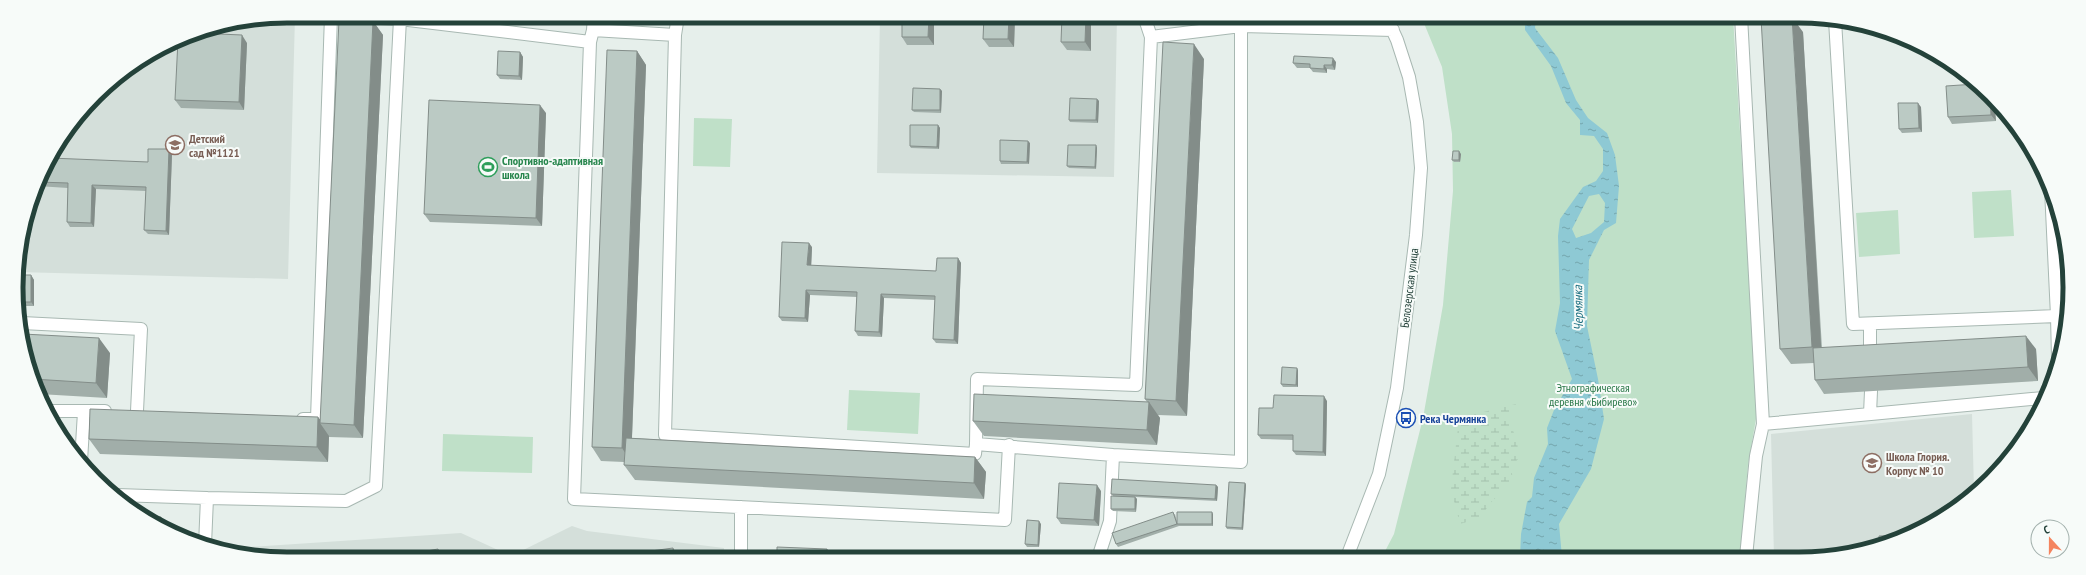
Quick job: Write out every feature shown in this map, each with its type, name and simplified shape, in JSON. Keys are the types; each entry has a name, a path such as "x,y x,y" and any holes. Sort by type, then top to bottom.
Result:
{"street":[{"path":"293,418 317,419 331,23"},
{"path":"124,495 346,501 376,486 400,23"},
{"path":"453,23 592,36 675,35"},
{"path":"593,23 574,499 1005,520 1009,445"},
{"path":"677,23 675,35 665,435 975,454 977,379 1136,385 1151,37 1146,23"},
{"name":"Белозерская улица","path":"1349,552 1379,474 1397,388 1416,235 1421,168 1417,122 1409,77 1390,23"},
{"path":"1741,23 1763,424 1756,456 1746,552"},
{"path":"1835,25 1853,324 2061,316"},
{"path":"976,444 1009,445 1112,455 1241,462 1241,26"},
{"path":"1151,37 1241,26 1393,30"},
{"path":"2053,217 2062,312"},
{"path":"25,323 140,329 137,411"},
{"path":"1870,324 1870,359"},
{"path":"1870,414 1871,391"},
{"path":"1763,424 2039,398"},
{"path":"54,411 153,412"},
{"path":"81,453 84,412"},
{"path":"1100,552 1110,521 1112,455"},
{"path":"206,539 207,498"},
{"path":"741,507 741,552"}],"shaded area":[{"name":"Детский сад №1121","path":"295,23 288,279 24,272 25,253 37,202 50,171 58,155 78,126 100,100 126,78 155,58 186,43 236,28 253,25"},
{"path":"880,23 1117,23 1114,177 877,173"},
{"name":"Школа Глория. Корпус № 10","path":"1972,414 1974,485 1931,517 1884,538 1833,550 1774,552 1771,434"},
{"path":"572,526 587,531 724,548 724,552 519,552"},
{"path":"461,533 502,552 288,552 240,548"}],"green space":[{"name":"Этнографическая деревня «Бибирево»","path":"1424,23 1733,23 1757,413 1748,465 1740,552 1385,552 1394,534 1423,418 1443,305 1453,191 1452,134 1442,67"},
{"path":"694,118 732,119 730,167 693,166"},
{"path":"2011,190 2014,236 1974,238 1972,192"},
{"path":"1898,210 1900,254 1859,257 1856,213"},
{"path":"849,390 920,393 918,434 847,430"},
{"path":"1516,404 1509,420 1517,441 1519,458 1511,467 1513,480 1489,505 1482,517 1460,524 1451,489 1459,418"},
{"path":"443,434 533,437 532,473 442,471"}],"water":[{"name":"Чермянка","path":"1525,23 1535,23 1535,28 1558,58 1576,100 1588,118 1607,133 1615,155 1619,186 1616,223 1604,230 1589,260 1587,326 1598,379 1604,419 1591,469 1559,524 1562,552 1520,552 1521,534 1527,502 1532,497 1534,478 1548,444 1547,428 1554,410 1572,379 1555,331 1560,303 1558,236 1560,219 1583,187 1596,181 1603,171 1603,149 1594,136 1580,135 1580,120 1566,103 1551,66 1525,30","holes":["1599,194 1605,203 1604,222 1591,233 1576,238 1572,229 1589,196"]}],"building":[{"path":"339,23 373,23 354,425 320,423"},
{"path":"902,23 929,23 928,37 902,37"},
{"path":"984,23 1009,23 1008,39 983,39"},
{"path":"1062,23 1086,23 1085,42 1061,42"},
{"path":"1761,23 1792,23 1812,347 1780,349"},
{"path":"213,34 242,35 239,102 175,100 178,47"},
{"path":"1163,42 1194,44 1176,401 1145,399"},
{"path":"607,50 637,51 622,448 592,447"},
{"path":"498,51 520,52 519,76 497,75"},
{"path":"1294,56 1333,58 1332,65 1324,65 1324,69 1310,68 1310,64 1293,63"},
{"path":"1968,85 1991,105 1991,115 1948,117 1946,86"},
{"path":"913,88 940,89 940,110 912,110"},
{"path":"1070,98 1097,99 1096,120 1069,120"},
{"name":"Спортивно-адаптивная школа","path":"429,100 540,105 536,218 424,214"},
{"path":"1898,103 1918,103 1919,128 1899,129"},
{"path":"910,125 938,125 937,147 910,146"},
{"path":"1000,140 1028,141 1027,162 1000,161"},
{"path":"1068,145 1096,145 1095,167 1067,166"},
{"path":"148,149 169,149 166,231 144,230 146,187 92,185 91,223 67,222 68,183 45,182 56,158 148,162"},
{"path":"1453,151 1459,151 1459,160 1452,160"},
{"path":"782,242 809,243 807,265 936,271 937,258 958,258 954,340 933,339 935,296 881,294 879,332 855,331 857,292 806,290 805,318 779,317"},
{"path":"24,275 31,275 31,302 24,302"},
{"path":"27,334 99,338 96,383 39,379"},
{"path":"2026,336 2028,367 1815,380 1813,348"},
{"path":"1282,367 1297,368 1296,385 1281,384"},
{"path":"974,394 1149,402 1147,430 973,421"},
{"path":"1274,395 1324,396 1323,452 1293,451 1293,435 1258,435 1259,408 1273,408"},
{"path":"90,409 318,417 317,447 89,439"},
{"path":"626,438 975,457 974,483 624,465"},
{"path":"1112,479 1216,485 1215,499 1111,494"},
{"path":"1229,482 1245,483 1242,528 1226,527"},
{"path":"1059,483 1097,485 1094,520 1057,518"},
{"path":"1111,496 1135,497 1135,509 1111,509"},
{"path":"1173,512 1177,524 1116,544 1112,533"},
{"path":"1177,512 1212,512 1212,524 1177,524"},
{"path":"1027,520 1039,521 1038,545 1025,544"},
{"path":"1879,536 1890,536 1879,539"},
{"path":"777,547 827,549 827,552 777,552"},
{"path":"673,548 673,552 644,552"},
{"path":"438,549 438,552 421,552"}],"place":[{"name":"Детский сад №1121","path":"175,145"},
{"name":"Спортивно-адаптивная школа","path":"488,167"},
{"name":"Река Чермянка","path":"1406,418"},
{"name":"Школа Глория. Корпус № 10","path":"1872,463"}]}
